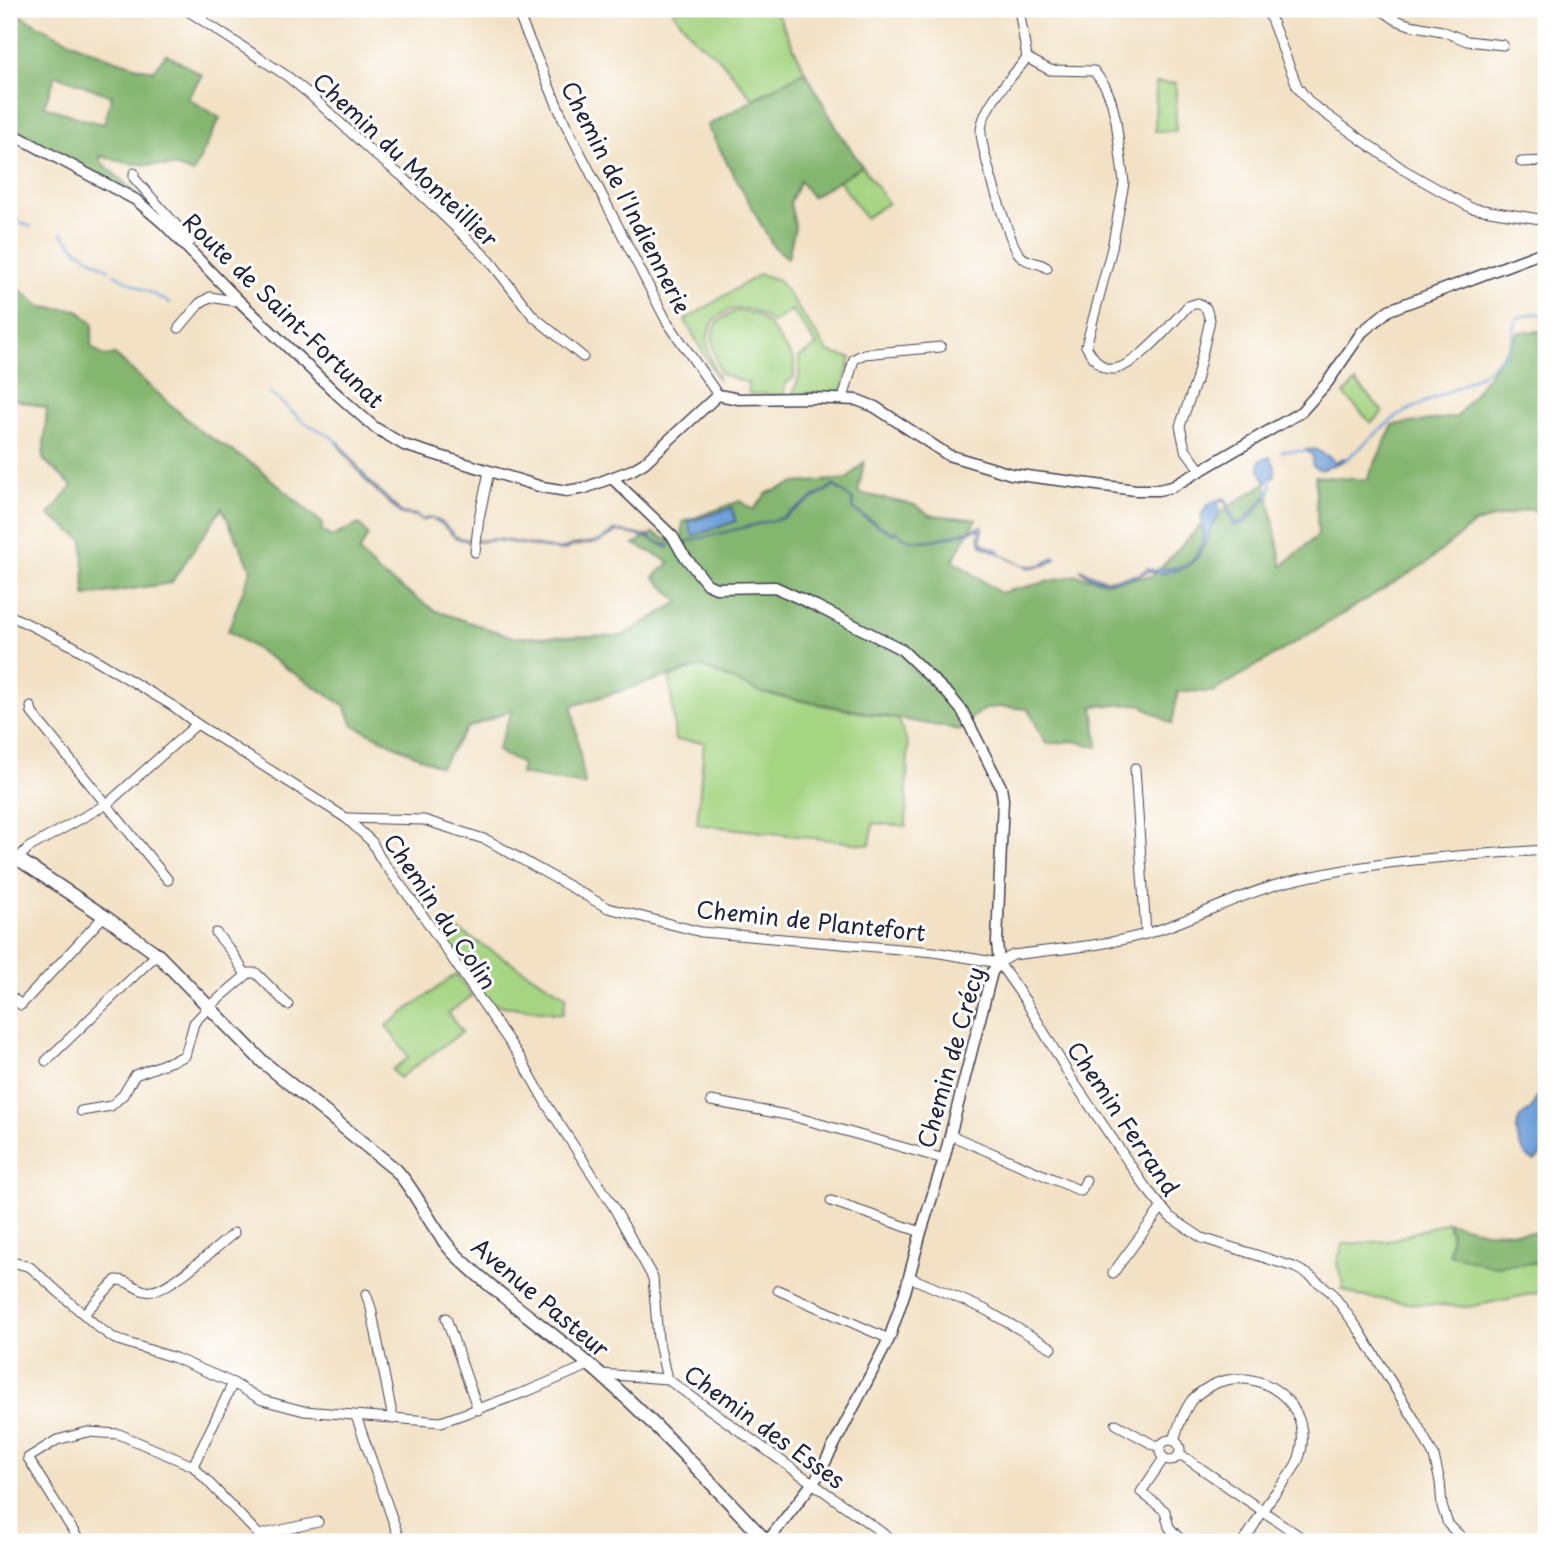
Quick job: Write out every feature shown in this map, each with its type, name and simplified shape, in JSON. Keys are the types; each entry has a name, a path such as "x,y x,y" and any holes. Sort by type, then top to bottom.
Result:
{"main road":[{"name":"Avenue Pasteur","path":"13,858 104,916 157,954 263,1062 396,1170 410,1186 452,1251 500,1296 601,1374 767,1542"}],"street":[{"name":"Chemin du Monteillier","path":"185,9 287,76 374,155 403,177 490,261 533,316 583,357"},
{"path":"202,19 205,9"},
{"name":"Chemin de l'Indiennerie","path":"516,9 564,121 666,320 718,395"},
{"path":"1019,9 1027,58 992,100 981,130 998,203 1018,254 1029,262 1042,264 1047,268"},
{"path":"1266,9 1297,86 1310,103 1404,170 1471,208 1546,220"},
{"path":"1380,9 1396,20 1410,25 1466,41 1503,45"},
{"path":"1027,58 1050,70 1094,71 1105,86 1116,121 1124,183 1112,248 1086,346 1093,356 1104,368 1118,369 1138,358 1188,306 1198,303 1206,308 1210,320 1196,381 1180,426 1185,449 1200,471"},
{"name":"Route de Saint-Fortunat","path":"9,132 136,200 374,428 404,445 542,487 567,491 585,488 644,463 718,395"},
{"path":"1521,162 1546,161"},
{"path":"134,173 134,178 187,237 190,242 186,245"},
{"path":"718,395 739,399 857,400 874,407 948,455 1011,474 1136,490 1158,490 1172,487 1301,412 1327,383 1362,331 1389,310 1546,251"},
{"path":"178,328 200,303 210,297 234,301 237,299"},
{"path":"843,400 854,359 864,354 940,347"},
{"path":"476,545 489,472"},
{"name":"Chemin de Crécy","path":"612,478 673,537 682,554 707,584 716,588 775,587 901,649 950,695 963,712 997,776 1003,799 997,942 999,963 992,972 944,1159 909,1277 889,1339 813,1484 767,1542"},
{"name":"Chemin du Colin","path":"9,615 73,646 173,706 346,818 372,842 380,858 418,907 521,1059 653,1278 658,1339 667,1378"},
{"path":"31,707 32,713 168,880"},
{"path":"13,858 107,804 197,724"},
{"path":"1135,768 1146,934"},
{"name":"Chemin de Plantefort","path":"346,818 424,820 487,840 608,908 701,932 934,952 999,963"},
{"path":"999,963 1013,955 1119,941 1146,934 1251,894 1314,876 1379,864 1546,850"},
{"path":"9,995 21,1005 104,916"},
{"path":"216,933 246,975"},
{"path":"46,1062 157,954"},
{"name":"Chemin Ferrand","path":"999,963 1025,1000 1071,1078 1162,1207 1179,1224 1202,1238 1294,1267 1331,1293 1364,1337 1416,1422 1434,1456 1442,1506 1448,1524 1466,1542"},
{"path":"81,1111 111,1106 135,1075 185,1056 194,1023 246,975 256,973 288,1005"},
{"path":"711,1101 792,1116 944,1159"},
{"path":"950,1135 1081,1191 1086,1180"},
{"path":"831,1201 921,1231"},
{"path":"1113,1273 1162,1207"},
{"path":"84,1314 116,1280 124,1279 139,1289 151,1292 165,1286 234,1233"},
{"path":"9,1261 30,1267 116,1339 174,1358 233,1383 262,1399 294,1408 441,1422 589,1365"},
{"path":"909,1277 984,1309 1052,1348"},
{"path":"778,1290 889,1339"},
{"path":"366,1294 393,1419"},
{"path":"446,1318 478,1410"},
{"name":"Chemin des Esses","path":"601,1374 667,1378 895,1542"},
{"path":"1174,1440 1192,1399 1211,1386 1228,1379 1243,1378 1276,1388 1292,1404 1299,1420 1302,1444 1294,1467 1243,1542"},
{"path":"193,1466 233,1383"},
{"path":"356,1416 397,1532"},
{"path":"1116,1424 1161,1445"},
{"path":"80,1542 28,1458 57,1440 87,1432 119,1433 193,1466 260,1539 318,1522"},
{"path":"1165,1440 1174,1440 1180,1447 1180,1454 1171,1460 1164,1458 1160,1452 1161,1445 1165,1440"},
{"path":"1180,1454 1308,1542"},
{"path":"1164,1458 1141,1492 1165,1511 1169,1527 1187,1542"},
{"path":"1204,1542 1211,1542"}],"green space":[{"path":"9,9 79,45 134,66 153,71 166,54 202,75 188,98 220,118 193,173 177,167 127,163 100,156 101,162 137,194 76,164 9,125","holes":["56,75 112,96 104,124 44,106"]},
{"path":"676,9 775,9 805,71 753,99 720,59 696,40 673,12"},
{"path":"805,71 839,132 862,166 812,197 800,181 790,203 795,226 788,258 773,246 707,126"},
{"path":"1156,83 1176,83 1176,131 1155,131"},
{"path":"862,166 888,203 865,218 839,180"},
{"path":"760,274 779,280 828,352 851,358 841,393 793,394 799,377 799,357 817,346 792,310 773,323 759,313 744,309 727,311 720,316 714,322 708,339 709,353 719,381 685,320"},
{"path":"9,281 41,307 78,310 93,324 91,346 103,356 115,355 199,430 257,467 323,524 321,529 331,537 359,524 368,535 359,552 379,573 436,611 513,637 622,636 679,602 654,577 670,562 634,544 653,533 682,547 683,522 740,501 753,510 767,493 795,483 847,479 864,462 858,493 915,505 930,515 976,519 953,560 1000,593 1076,575 1105,582 1153,576 1202,524 1266,483 1282,566 1318,535 1315,476 1367,480 1393,425 1457,417 1519,332 1546,331 1546,516 1530,509 1475,523 1425,564 1213,692 1178,691 1172,724 1140,704 1093,706 1098,747 1074,741 1046,744 1028,709 998,707 984,710 960,730 762,693 701,666 572,706 585,785 520,774 522,764 497,751 512,710 467,728 440,767 353,725 345,706 228,631 251,569 222,508 171,583 85,596 83,540 49,515 72,486 43,459 47,408 9,398"},
{"path":"738,311 755,314 769,325 794,360 794,377 785,384 784,394 749,394 748,383 721,374 713,345 714,329 727,316"},
{"path":"1356,382 1383,412 1371,423 1344,394"},
{"path":"701,666 762,693 899,720 908,745 906,826 873,823 870,845 697,824 704,742 675,740 670,677"},
{"path":"455,928 566,996 563,1014 488,1004 444,942"},
{"path":"456,974 472,996 448,1013 462,1032 399,1078 392,1070 409,1057 386,1026"},
{"path":"1447,1222 1451,1232 1491,1266 1546,1262 1546,1291 1469,1307 1406,1303 1359,1296 1341,1289 1343,1284 1337,1263 1343,1244 1388,1241"},
{"path":"1447,1222 1485,1231 1546,1233 1546,1262 1491,1266 1449,1254 1451,1232"}],"water":[{"path":"338,441 369,481 402,513 417,515 422,520 431,517 443,523 456,537 473,541 498,539 561,550 571,545 600,541 615,530 650,537 652,540 618,531 599,542 573,546 562,551 497,540 472,542 456,538 442,524 431,518 423,521 416,516 401,514 367,482 336,442"},
{"path":"1314,449 1334,462 1344,458 1346,460 1321,470 1312,465 1313,456 1305,450"},
{"path":"1270,457 1275,467 1275,475 1266,483 1259,469 1260,460"},
{"path":"834,485 849,497 834,486 783,518 681,543 781,518"},
{"path":"1271,492 1246,523 1234,526 1224,500 1218,502 1221,511 1202,549 1191,564 1182,569 1162,573 1149,571 1123,580 1106,580 1140,574 1148,568 1156,571 1159,568 1175,568 1189,563 1201,546 1203,511 1214,502 1226,499 1236,523 1244,521"},
{"path":"852,499 853,508 858,512 893,533 898,532 893,534 866,519 852,508"},
{"path":"732,508 736,521 693,536 688,522"},
{"path":"983,526 981,540 1004,556 981,545 980,529 936,540 924,541 913,541 904,538 898,532 905,538 926,540"},
{"path":"1056,557 1046,565 1028,568 1019,564 1041,565"},
{"path":"1080,569 1106,580 1095,578"},
{"path":"1541,1095 1546,1096 1547,1132 1544,1149 1534,1161 1520,1143 1517,1125"}],"waterway":[{"path":"9,217 31,227"},
{"path":"61,233 79,251 109,270"},
{"path":"114,274 170,303"},
{"path":"1343,461 1398,416 1475,378 1489,368 1510,344 1517,318 1536,313 1546,316"},
{"path":"269,392 304,422 332,437 339,444"},
{"path":"1282,451 1306,451"},
{"path":"1268,495 1272,486 1269,478"}]}
